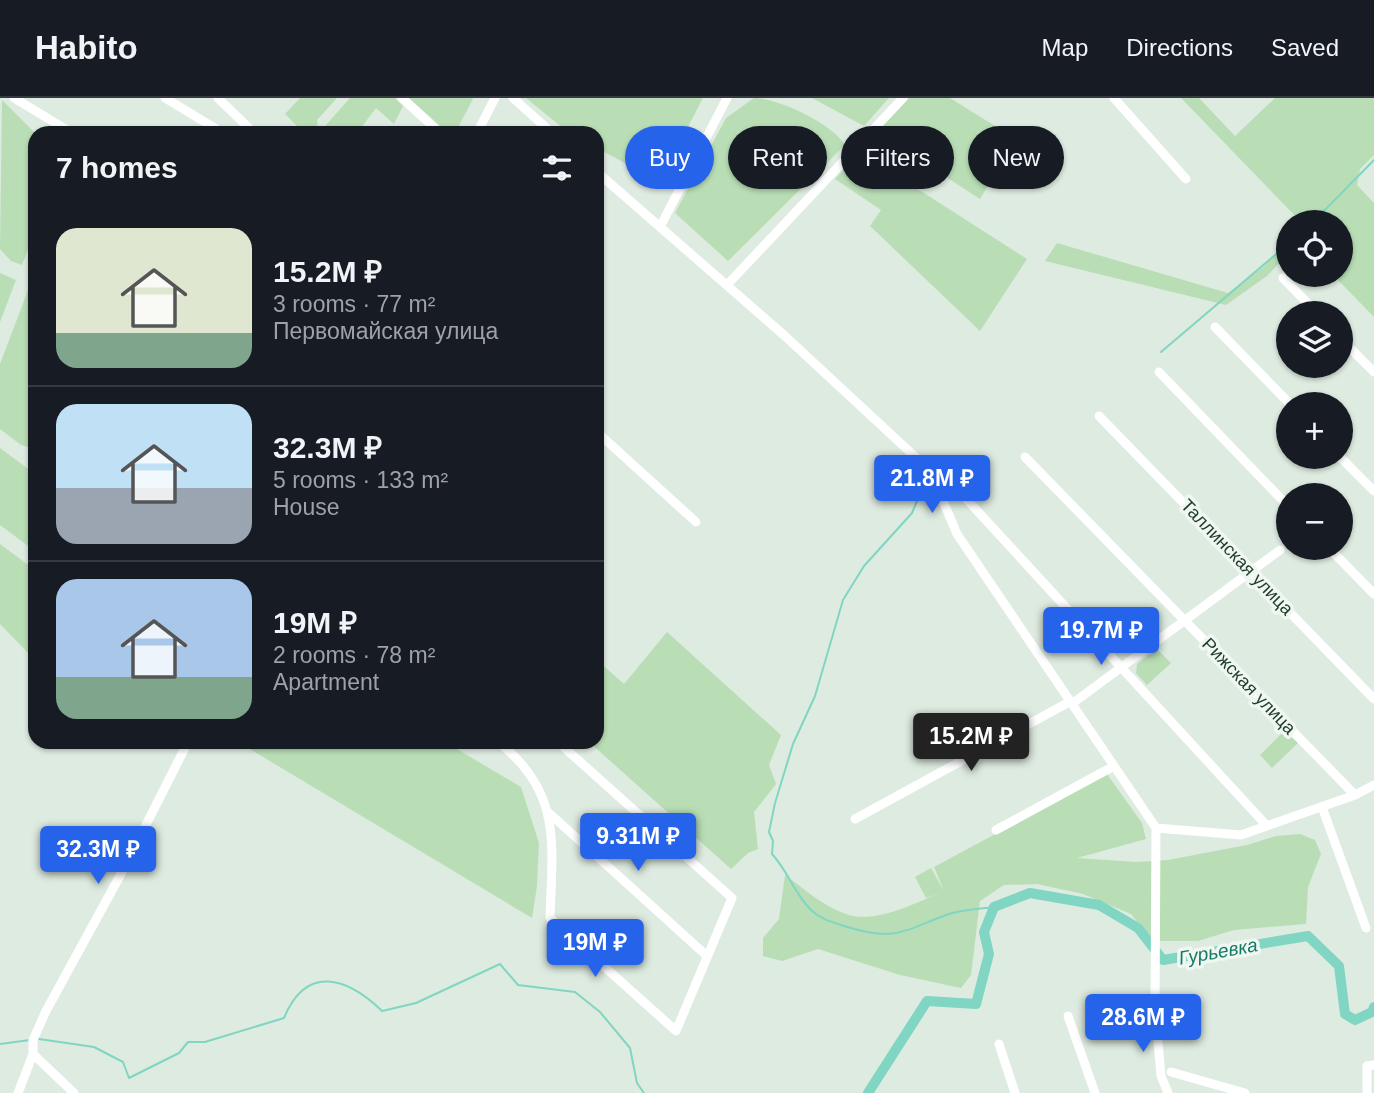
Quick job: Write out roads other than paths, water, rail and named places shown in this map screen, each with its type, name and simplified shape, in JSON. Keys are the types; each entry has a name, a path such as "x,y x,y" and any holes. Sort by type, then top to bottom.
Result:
{"street":[{"path":"14,98 60,126"},
{"path":"165,98 211,126"},
{"path":"218,98 247,126"},
{"path":"402,98 432,126"},
{"path":"481,126 495,98"},
{"path":"513,98 544,126"},
{"path":"660,228 727,98"},
{"path":"727,285 903,98"},
{"path":"1114,98 1186,179"},
{"path":"604,178 884,425 938,478 940,494 957,534 1156,828 1155,1008 1161,1076 1168,1093"},
{"path":"1292,287 1305,301"},
{"path":"1215,327 1278,392"},
{"path":"1353,351 1374,372"},
{"path":"1159,372 1276,494"},
{"name":"Таллинская улица","path":"1099,416 1374,699"},
{"path":"604,438 696,522"},
{"name":"Рижская улица","path":"1025,457 1355,795"},
{"path":"1352,469 1374,491"},
{"path":"940,494 959,491 1267,826"},
{"path":"855,818 1072,702 1186,622 1276,553"},
{"path":"1341,560 1374,594"},
{"path":"18,1093 33,1054 33,1040 184,749"},
{"path":"505,749 537,782 549,813 552,838 551,918 676,1031 732,898 566,749"},
{"path":"996,830 1114,766"},
{"path":"1156,828 1241,835 1355,795 1374,785"},
{"path":"1322,807 1366,928"},
{"path":"549,813 707,956"},
{"path":"1068,1016 1095,1093"},
{"path":"999,1044 1015,1093"},
{"path":"33,1054 74,1093"},
{"path":"1367,1093 1367,1066 1374,1065"},
{"path":"1171,1072 1245,1093"}],"waterway":[{"path":"1325,210 1374,160"},
{"path":"1161,352 1276,254"},
{"path":"924,484 912,513 864,566 843,600 815,696 793,744 775,803 769,832 773,841 772,854 805,903 815,913 831,922 861,931 897,933 951,913 994,907"},
{"name":"Гурьевка","path":"868,1093 927,1001 976,1004 989,954 984,932 994,907 1030,893 1099,905 1138,928 1163,960 1308,936 1339,966 1345,1014 1355,1020 1372,1012 1374,1007"},
{"path":"39,1039 94,1047 123,1062 129,1078 179,1053 188,1042 205,1042 284,1018 293,1001 304,989 315,983 341,984 369,999 382,1011 416,1003 500,964 518,985 575,992 600,1012 630,1048 637,1083 644,1093"},
{"path":"0,1044 30,1040"}]}
